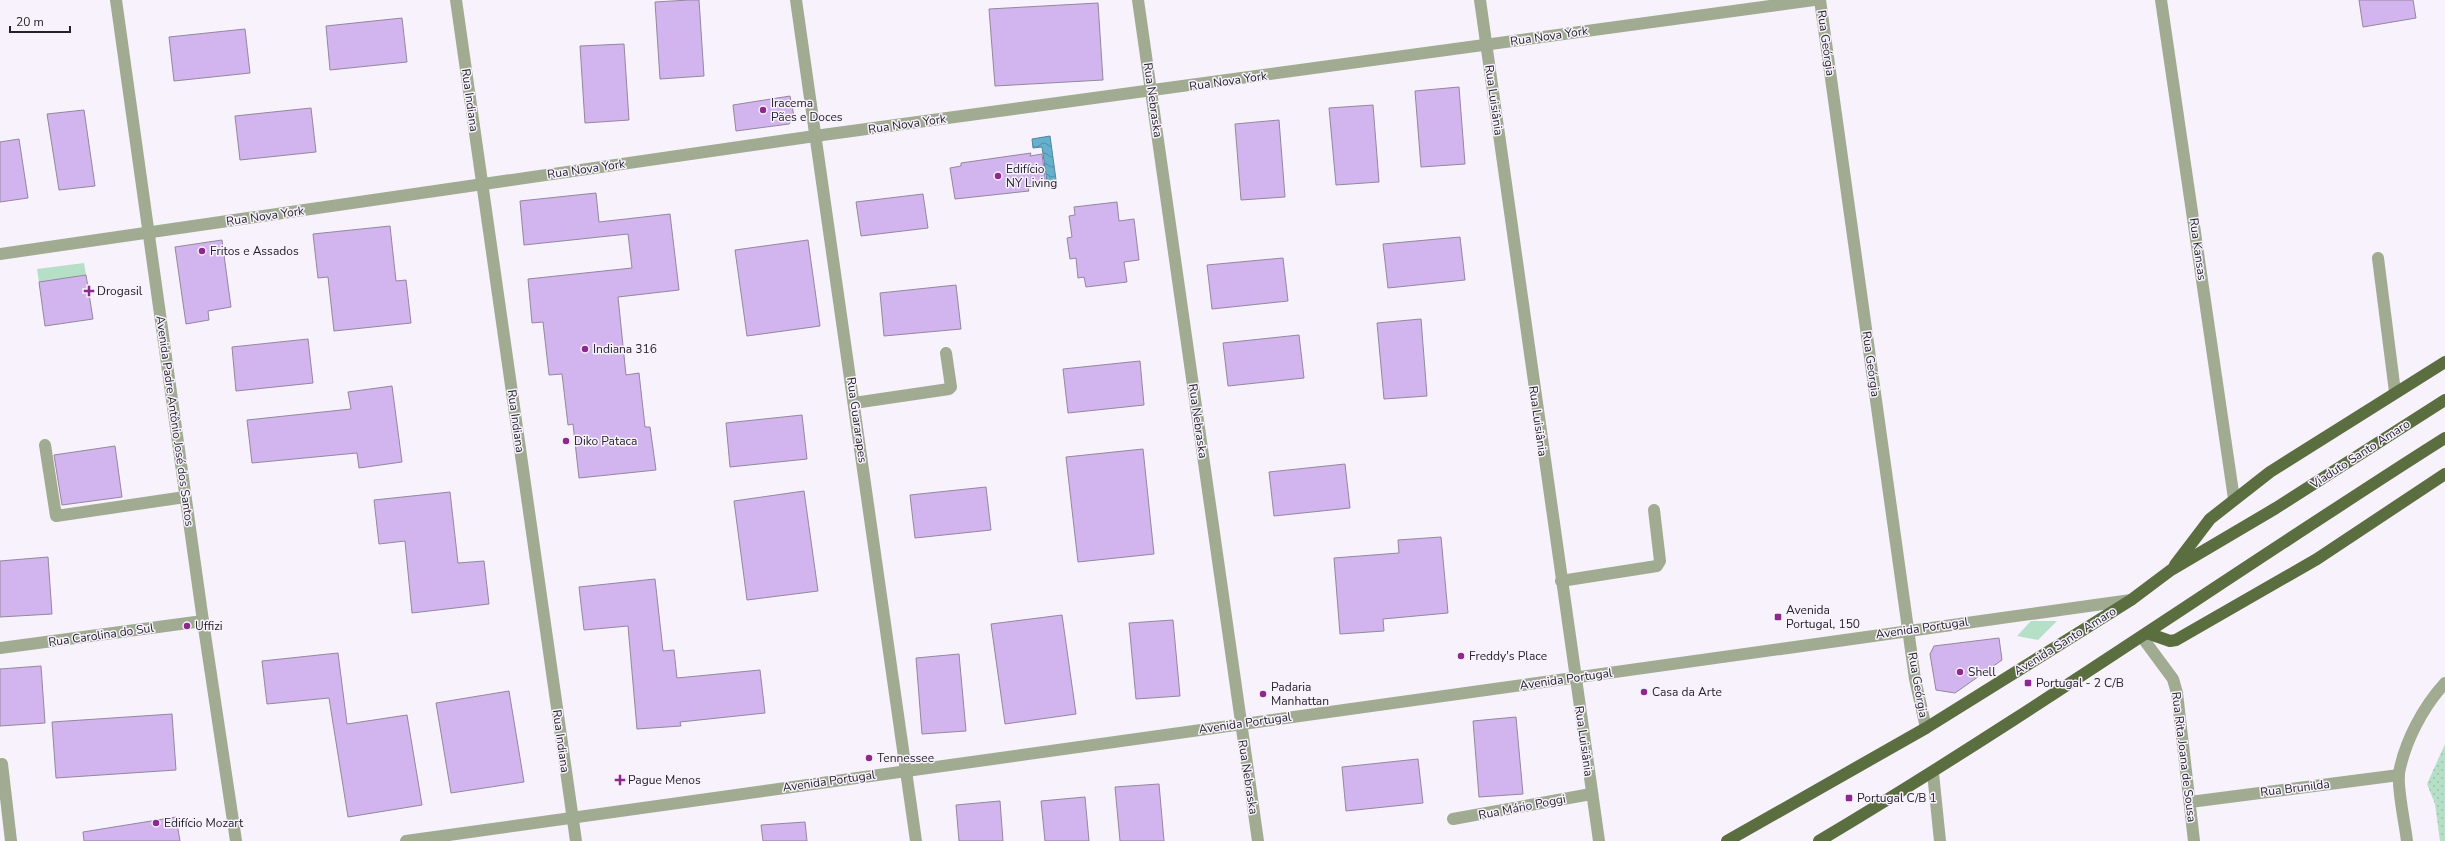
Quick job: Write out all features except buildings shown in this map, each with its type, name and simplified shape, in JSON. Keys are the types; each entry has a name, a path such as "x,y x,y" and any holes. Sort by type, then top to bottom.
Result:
{"main road":[{"path":"2171,570 2210,519 2234,499 2270,472 2445,362"},
{"name":"Viaduto Santo Amaro","path":"2276,508 2445,400"},
{"path":"1819,841 1933,773 2145,635 2298,532 2445,438"},
{"path":"2145,635 2170,641 2176,640 2317,559 2445,474"},
{"name":"Avenida Santo Amaro","path":"1727,841 1926,728 2131,600 2171,570 2276,508"}],"street":[{"name":"Avenida Padre Antônio José dos Santos","path":"116,0 203,621 236,841"},
{"name":"Rua Indiana","path":"456,0 576,841"},
{"name":"Rua Guararapes","path":"796,0 854,403 904,770 916,841"},
{"name":"Rua Nebraska","path":"1138,0 1240,724 1258,841"},
{"name":"Rua Luisiânia","path":"1480,0 1574,678 1599,841"},
{"name":"Rua Nova York","path":"0,254 815,136 1151,92 1486,44 1814,0"},
{"name":"Rua Geórgia","path":"1820,0 1915,679 1926,728"},
{"name":"Rua Kansas","path":"2161,0 2234,499"},
{"path":"2378,258 2396,392"},
{"path":"854,403 949,389 946,353"},
{"path":"45,445 56,516 186,497"},
{"path":"1561,581 1657,566 1660,561 1654,510"},
{"name":"Avenida Portugal","path":"406,841 904,770 1574,678 1908,629 2131,600"},
{"name":"Rua Carolina do Sul","path":"0,648 203,621"},
{"name":"Rua Rita Joana de Sousa","path":"2145,635 2173,679 2177,693 2194,841"},
{"path":"2407,841 2399,775 2409,741 2434,695 2445,683"},
{"path":"2,764 11,841"},
{"path":"1933,773 1940,841"},
{"name":"Rua Brunilda","path":"2190,802 2399,775"},
{"name":"Rua Mário Poggi","path":"1452,819 1591,794"}],"green space":[{"path":"84,263 86,275 39,282 37,269"},
{"path":"2031,621 2057,621 2038,640 2017,636"},
{"path":"2445,744 2445,841 2440,841 2435,804 2427,784"}],"water":[{"path":"1050,136 1057,187 1048,188 1042,147 1033,148 1032,139"}],"place":[{"name":"Iracema Pães e Doces","path":"763,110"},
{"name":"Edifício NY Living","path":"998,176"},
{"name":"Fritos e Assados","path":"202,251"},
{"name":"Drogasil","path":"89,291"},
{"name":"Indiana 316","path":"585,349"},
{"name":"Diko Pataca","path":"566,441"},
{"name":"Avenida Portugal, 150","path":"1778,617"},
{"name":"Uffizi","path":"187,626"},
{"name":"Freddy's Place","path":"1461,656"},
{"name":"Shell","path":"1960,672"},
{"name":"Portugal - 2 C/B","path":"2028,683"},
{"name":"Casa da Arte","path":"1644,692"},
{"name":"Padaria Manhattan","path":"1263,694"},
{"name":"Tennessee","path":"869,758"},
{"name":"Pague Menos","path":"620,780"},
{"name":"Portugal C/B 1","path":"1849,798"},
{"name":"Edifício Mozart","path":"156,823"}]}
